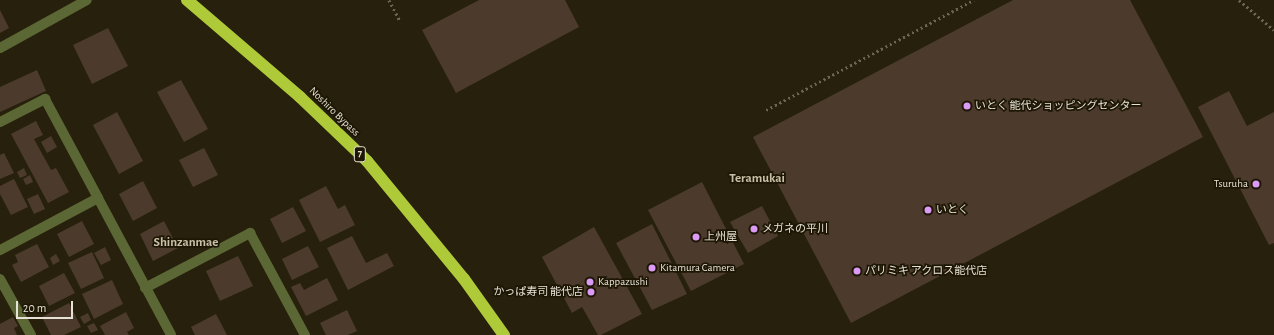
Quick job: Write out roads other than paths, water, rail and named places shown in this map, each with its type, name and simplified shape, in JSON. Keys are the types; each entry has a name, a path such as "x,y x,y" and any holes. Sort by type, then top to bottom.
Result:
{"highway":[{"name":"Noshiro Bypass","path":"187,0 300,97 367,161 464,279 504,335"}],"street":[{"path":"0,48 88,0"},
{"path":"0,122 45,99 171,335"},
{"path":"0,250 98,198"},
{"path":"145,288 250,233 305,335"},
{"path":"0,279 31,335"}],"place":[{"name":"いとく 能代ショッピングセンター","path":"967,106"},
{"name":"Tsuruha","path":"1256,184"},
{"name":"いとく","path":"928,210"},
{"name":"メガネの平川","path":"754,229"},
{"name":"上州屋","path":"696,237"},
{"name":"Kitamura Camera","path":"652,268"},
{"name":"パリミキ アクロス能代店","path":"857,271"},
{"name":"Kappazushi","path":"590,282"},
{"name":"かっぱ寿司 能代店","path":"591,292"}],"district":[{"name":"Teramukai","path":"757,179"},
{"name":"Shinzanmae","path":"186,243"}]}
